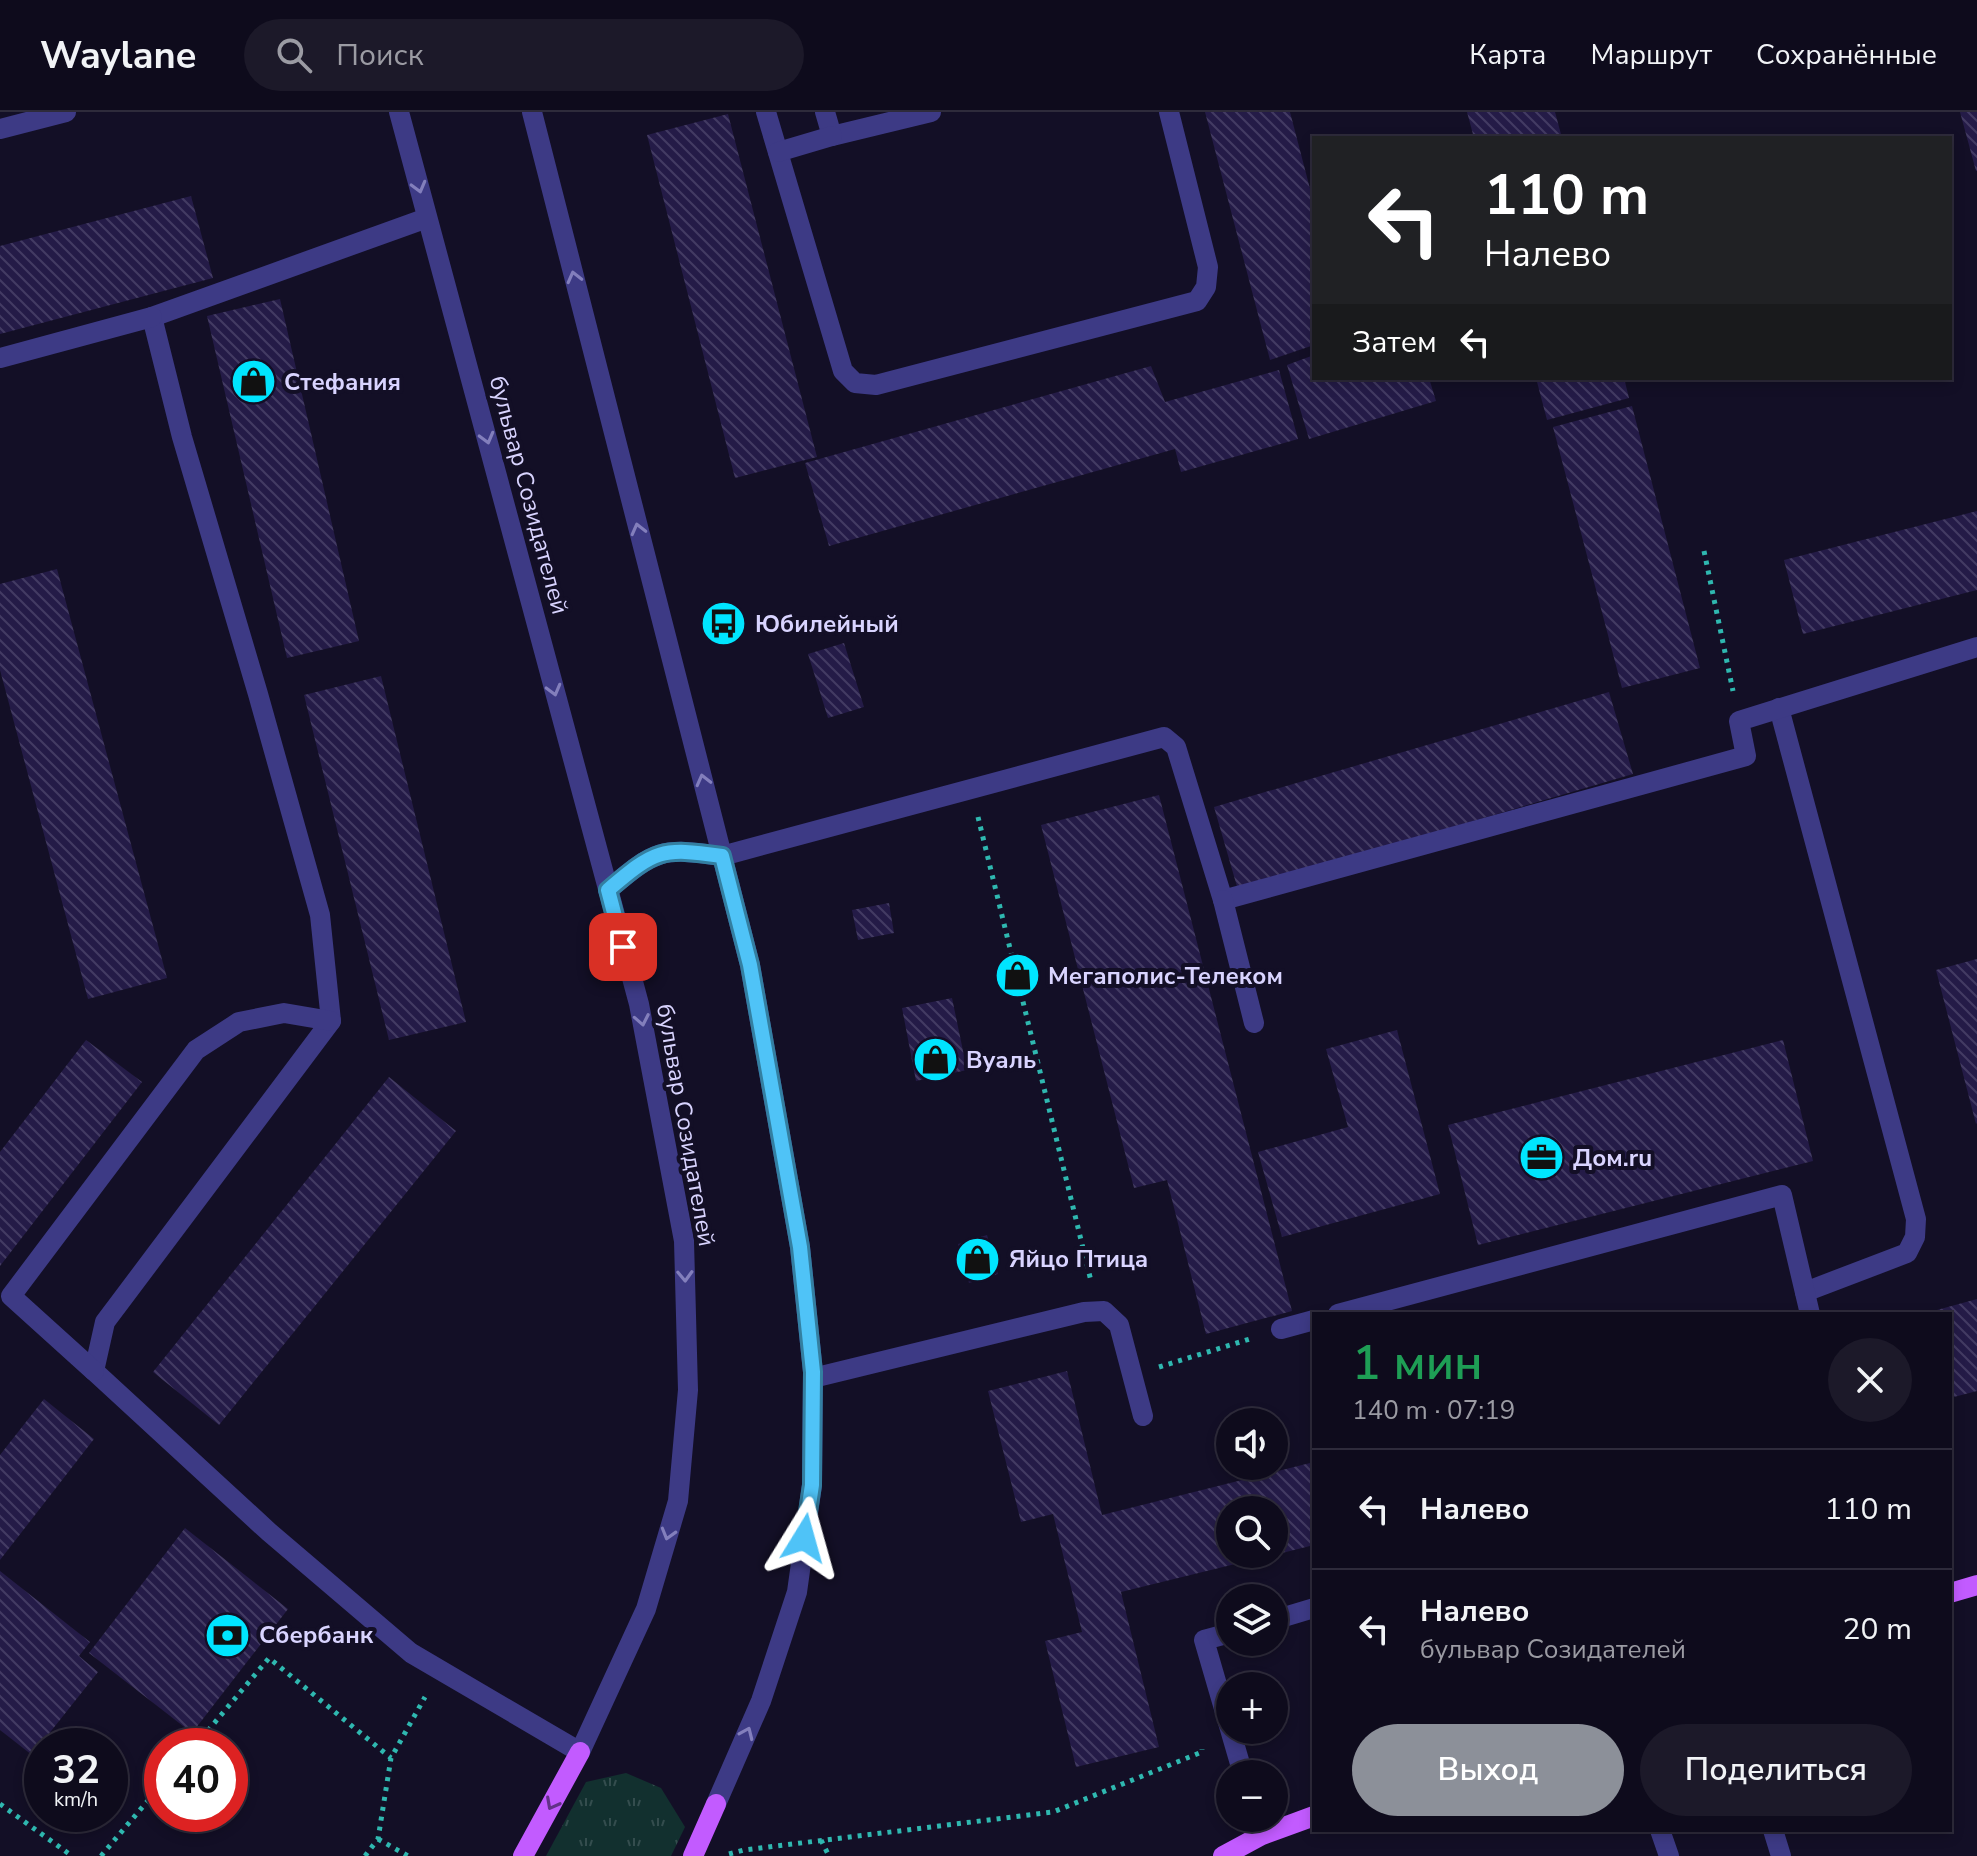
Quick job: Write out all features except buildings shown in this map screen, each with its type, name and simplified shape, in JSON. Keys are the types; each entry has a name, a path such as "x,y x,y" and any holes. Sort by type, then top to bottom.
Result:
{"main road":[{"path":"1952,1592 1977,1585"},
{"name":"бульвар Созидателей","path":"523,1856 580,1752"},
{"path":"693,1856 716,1804"},
{"path":"1288,1821 1312,1816"},
{"path":"1223,1856 1252,1832"}],"street":[{"path":"0,129 66,112"},
{"name":"бульвар Созидателей","path":"399,112 639,1004 684,1241 688,1390 678,1501 646,1609 580,1752"},
{"path":"532,112 750,965 800,1247 813,1378 812,1485 797,1592 761,1701 716,1804"},
{"path":"766,112 843,371 855,383 876,385 1197,301 1206,287 1208,267 1169,112"},
{"path":"825,112 832,136"},
{"path":"778,152 931,112"},
{"path":"0,358 152,317 427,218"},
{"path":"94,1371 105,1322 331,1021 320,915 182,437 152,317"},
{"path":"1223,900 1746,756 1739,721 1977,646"},
{"path":"1779,708 1916,1219 1915,1237 1907,1253 1805,1292"},
{"path":"608,890 638,864 662,853 680,850 722,856 1164,737 1176,747 1223,900 1254,1023"},
{"path":"331,1021 284,1013 239,1022 196,1050 5,1303 94,1371 269,1532 411,1653 580,1752"},
{"path":"1345,1312 1782,1195 1810,1312"},
{"path":"813,1378 1084,1312 1104,1311 1119,1325 1143,1416"},
{"path":"1281,1329 1312,1321"},
{"path":"1288,1616 1312,1609"},
{"path":"1216,1637 1204,1640 1239,1760"},
{"path":"1661,1832 1669,1856"},
{"path":"1774,1832 1781,1856"}],"path":[{"path":"1704,551 1739,721"},
{"path":"971,789 1098,1312"},
{"path":"1132,1375 1281,1329"},
{"path":"210,1728 269,1658 391,1758"},
{"path":"365,1856 378,1839 391,1758 440,1672"},
{"path":"724,1856 744,1850 1053,1812 1202,1752 1203,1738"},
{"path":"0,1804 72,1856"},
{"path":"101,1856 144,1805"},
{"path":"378,1839 408,1856"},
{"path":"821,1840 829,1856"}],"green space":[{"path":"626,1773 661,1788 685,1827 671,1856 546,1856 586,1782"}],"place":[{"name":"Стефания","path":"253,382"},
{"name":"Юбилейный","path":"724,624"},
{"name":"Мегаполис-Телеком","path":"1017,976"},
{"name":"Вуаль","path":"935,1060"},
{"name":"Дом.ru","path":"1542,1158"},
{"name":"Яйцо Птица","path":"978,1259"},
{"name":"Сбербанк","path":"228,1635"}],"route":[{"path":"623,947 608,890 638,864 662,853 680,850 722,856 750,965 800,1247 813,1372 812,1485 804,1538"}]}
